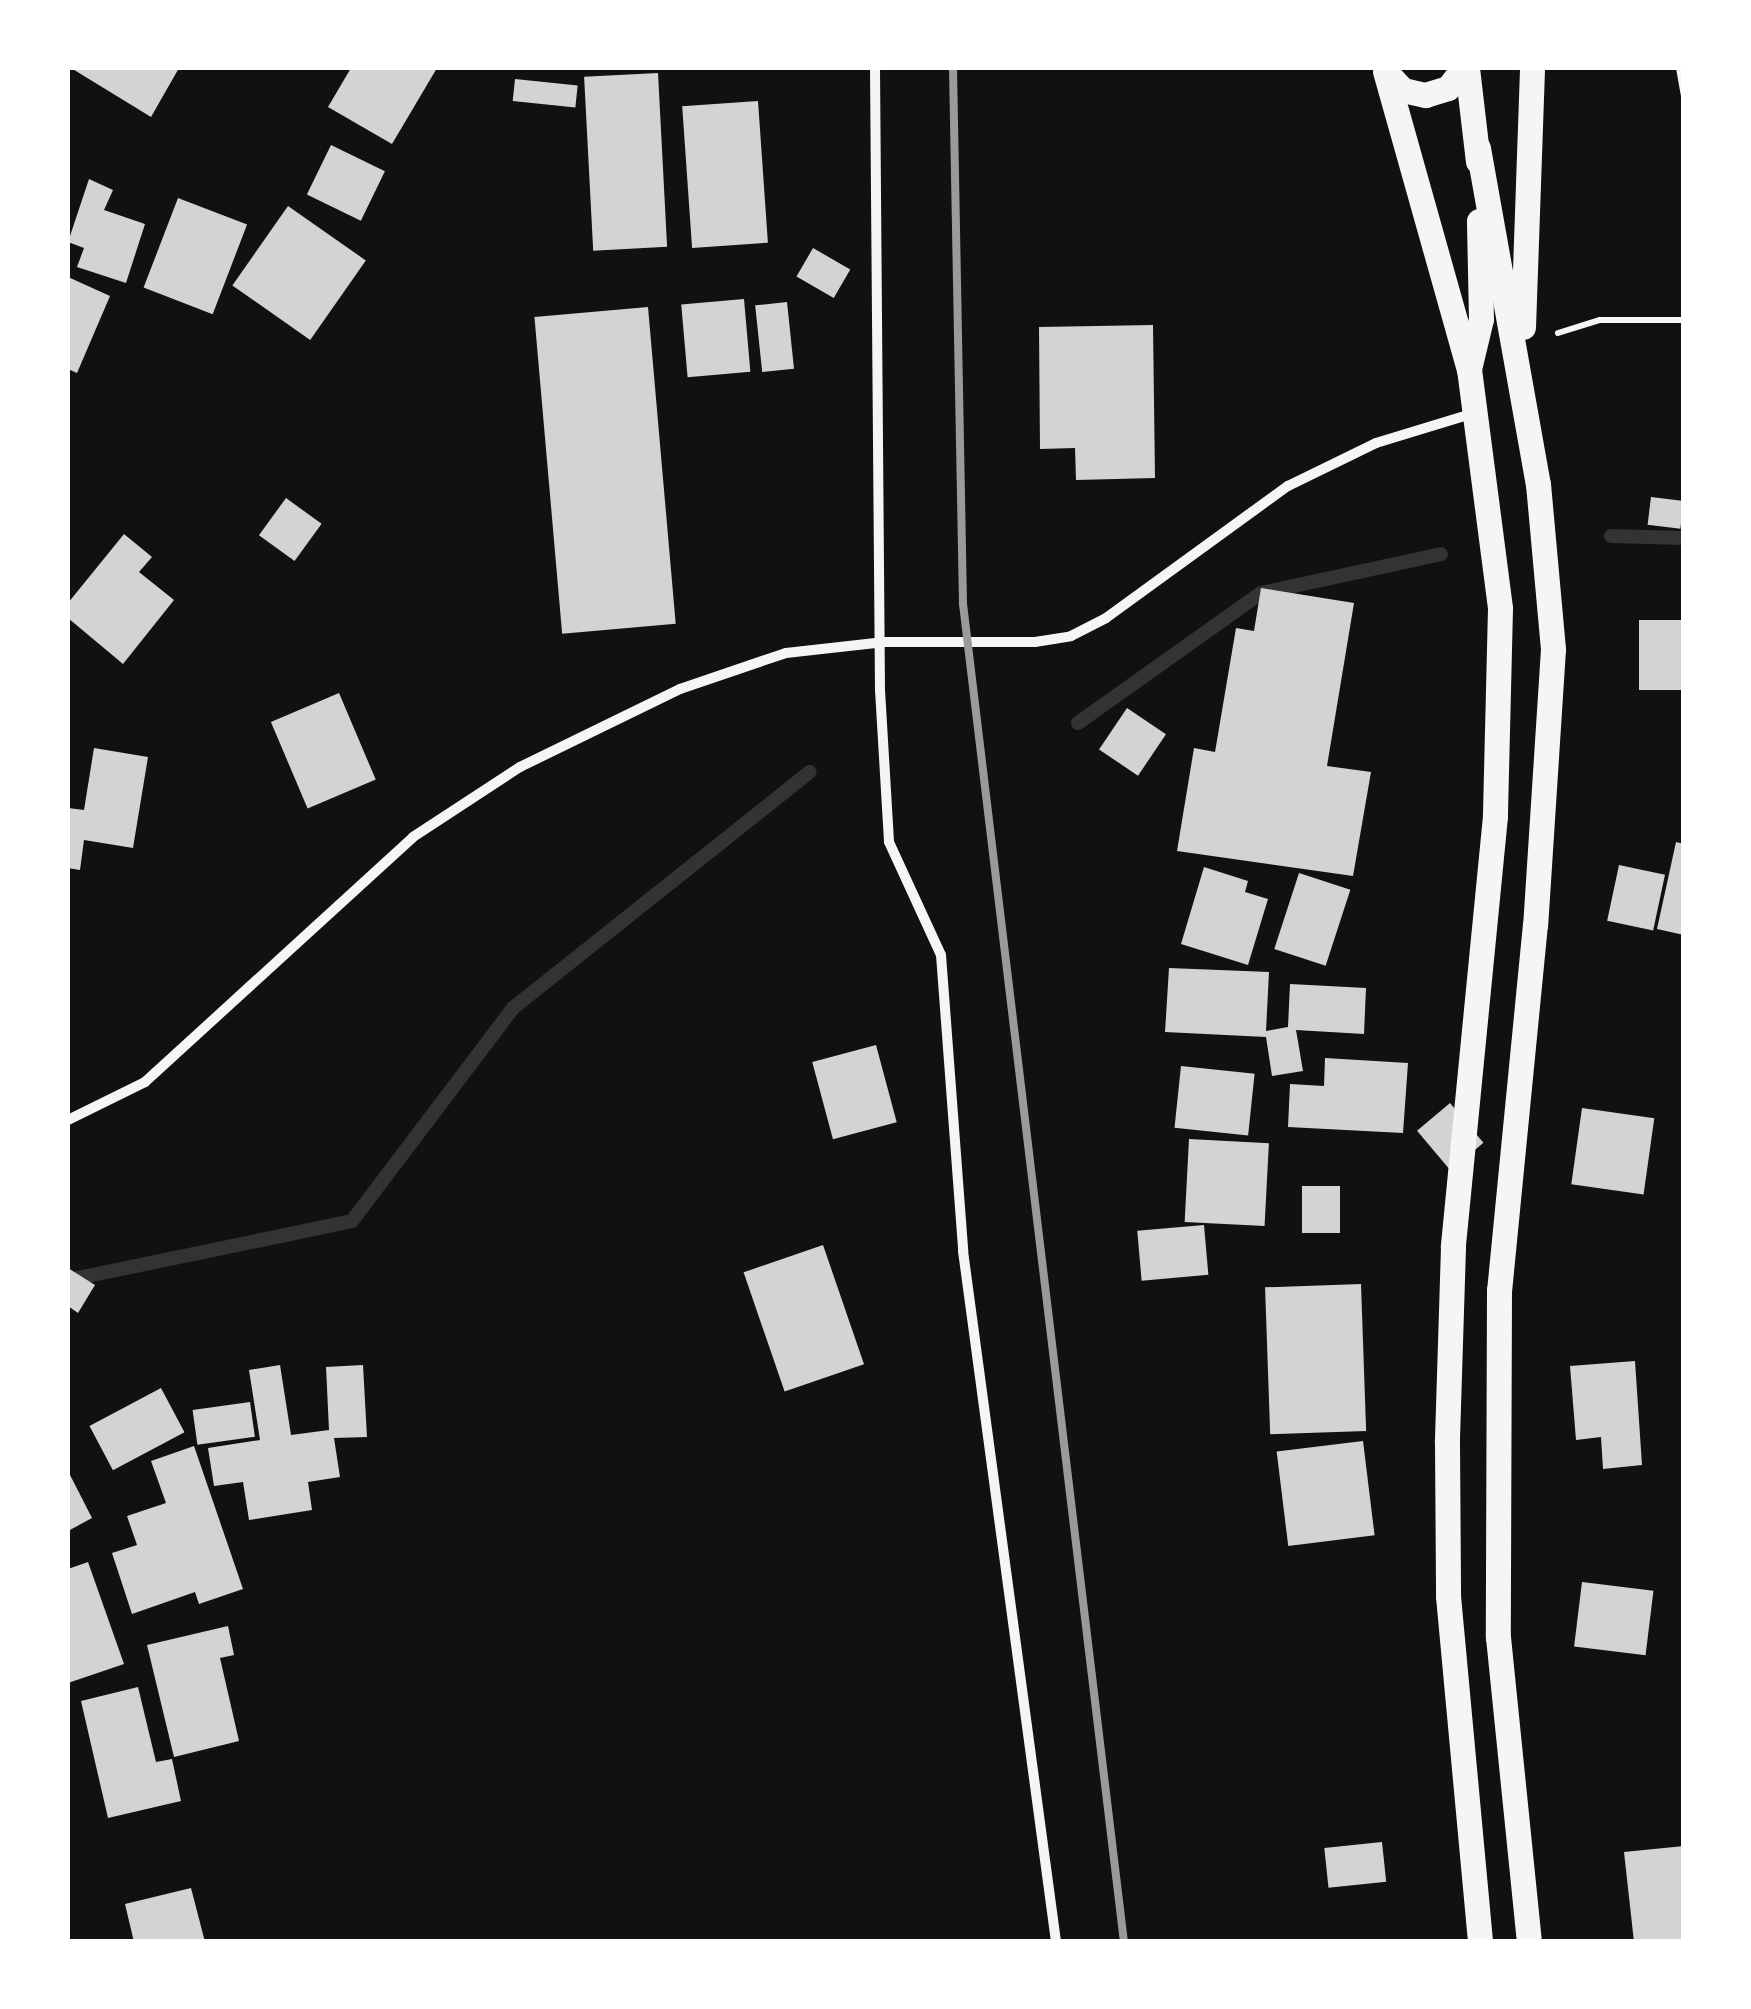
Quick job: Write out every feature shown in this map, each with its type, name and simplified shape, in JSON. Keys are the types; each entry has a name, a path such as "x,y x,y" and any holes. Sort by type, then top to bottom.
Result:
{"main road":[{"path":"1385,69 1402,90 1425,95 1448,88 1465,68"},
{"path":"1465,68 1521,376 1550,596 1553,707 1499,1290 1498,1637 1530,1942"},
{"path":"1521,376 1532,68"},
{"path":"1385,69 1469,369 1500,608 1496,816 1452,1246 1447,1443 1448,1596 1480,1942"},
{"path":"1469,369 1481,319 1478,148"}],"street":[{"path":"874,68 889,842 941,955 963,1251 1056,1942"},
{"path":"68,1120 145,1082 413,837 520,766 698,683 786,653 884,642 1035,642 1071,636 1106,618 1288,486 1376,443 1474,413"}],"path":[{"path":"1679,68 1684,95"},
{"path":"1521,376 1557,334 1600,320 1671,325 1684,320"}],"building":[{"path":"71,68 179,68 151,117"},
{"path":"351,68 437,68 392,144 328,107"},
{"path":"658,73 667,247 593,251 584,77"},
{"path":"515,79 578,86 575,107 513,101"},
{"path":"758,101 768,243 692,248 682,106"},
{"path":"331,145 385,171 361,221 307,194"},
{"path":"89,179 113,190 104,210 145,224 126,283 77,267 84,248 68,242"},
{"path":"178,198 247,225 213,314 144,288"},
{"path":"288,206 366,260 310,340 232,285"},
{"path":"813,248 850,270 834,298 796,277"},
{"path":"68,277 110,296 77,373 68,369"},
{"path":"744,299 750,372 688,377 681,304"},
{"path":"787,302 794,369 762,372 755,305"},
{"path":"648,307 676,624 562,634 534,317"},
{"path":"1153,325 1155,478 1076,480 1075,448 1040,449 1039,327"},
{"path":"1651,497 1684,501 1680,529 1648,525"},
{"path":"286,498 322,524 295,561 259,535"},
{"path":"124,534 152,557 139,572 174,600 123,664 68,618 68,603"},
{"path":"1261,588 1354,603 1327,766 1371,772 1353,876 1177,851 1194,748 1215,752 1236,628 1254,631"},
{"path":"1639,620 1684,620 1684,690 1639,690"},
{"path":"339,693 376,780 308,808 271,722"},
{"path":"1127,708 1166,734 1138,776 1099,749"},
{"path":"94,748 148,757 133,848 84,840 80,870 68,868 68,808 84,810"},
{"path":"1676,842 1684,844 1684,935 1657,929"},
{"path":"1619,865 1665,875 1653,931 1607,921"},
{"path":"1204,867 1248,881 1245,892 1268,899 1248,965 1181,944"},
{"path":"1299,873 1350,890 1326,966 1274,949"},
{"path":"1169,968 1269,972 1266,1031 1288,1027 1290,984 1366,988 1364,1034 1296,1030 1303,1071 1272,1076 1266,1037 1165,1032"},
{"path":"876,1045 897,1122 833,1139 812,1062"},
{"path":"1325,1058 1408,1063 1403,1133 1288,1127 1290,1084 1324,1086"},
{"path":"1181,1066 1255,1074 1248,1135 1175,1128"},
{"path":"1450,1103 1483,1143 1450,1170 1417,1131"},
{"path":"1582,1108 1654,1118 1644,1194 1571,1184"},
{"path":"1189,1139 1269,1143 1265,1226 1185,1222"},
{"path":"1302,1186 1340,1186 1340,1233 1302,1233"},
{"path":"1204,1225 1208,1275 1142,1281 1137,1231"},
{"path":"823,1245 864,1364 785,1391 744,1272"},
{"path":"68,1268 95,1285 78,1313 68,1306"},
{"path":"1361,1284 1366,1431 1270,1434 1265,1287"},
{"path":"1635,1361 1642,1465 1603,1469 1601,1437 1576,1440 1570,1366"},
{"path":"280,1365 291,1435 329,1430 326,1367 363,1365 367,1437 334,1438 340,1477 308,1482 312,1510 249,1520 243,1482 214,1486 208,1448 260,1440 249,1370"},
{"path":"161,1388 184,1432 113,1470 89,1426"},
{"path":"250,1402 255,1437 197,1445 193,1410"},
{"path":"1363,1441 1375,1535 1288,1546 1277,1452"},
{"path":"194,1446 243,1589 199,1604 195,1592 132,1614 112,1553 137,1545 127,1516 166,1503 151,1461"},
{"path":"68,1471 92,1518 68,1531"},
{"path":"88,1562 124,1664 68,1683 68,1569"},
{"path":"1582,1582 1653,1591 1646,1655 1574,1647"},
{"path":"228,1626 234,1655 220,1658 239,1741 174,1757 147,1645"},
{"path":"138,1687 156,1762 172,1759 181,1801 108,1818 81,1701"},
{"path":"1382,1842 1386,1882 1328,1888 1324,1848"},
{"path":"1684,1846 1684,1940 1634,1942 1624,1852"},
{"path":"191,1888 205,1942 134,1942 125,1904"}],"waterway":[{"path":"1611,536 1684,538"},
{"path":"1078,723 1261,593 1441,554"},
{"path":"68,1280 352,1221 513,1008 810,772"}],"railway":[{"path":"953,68 963,604 1124,1942"}]}
